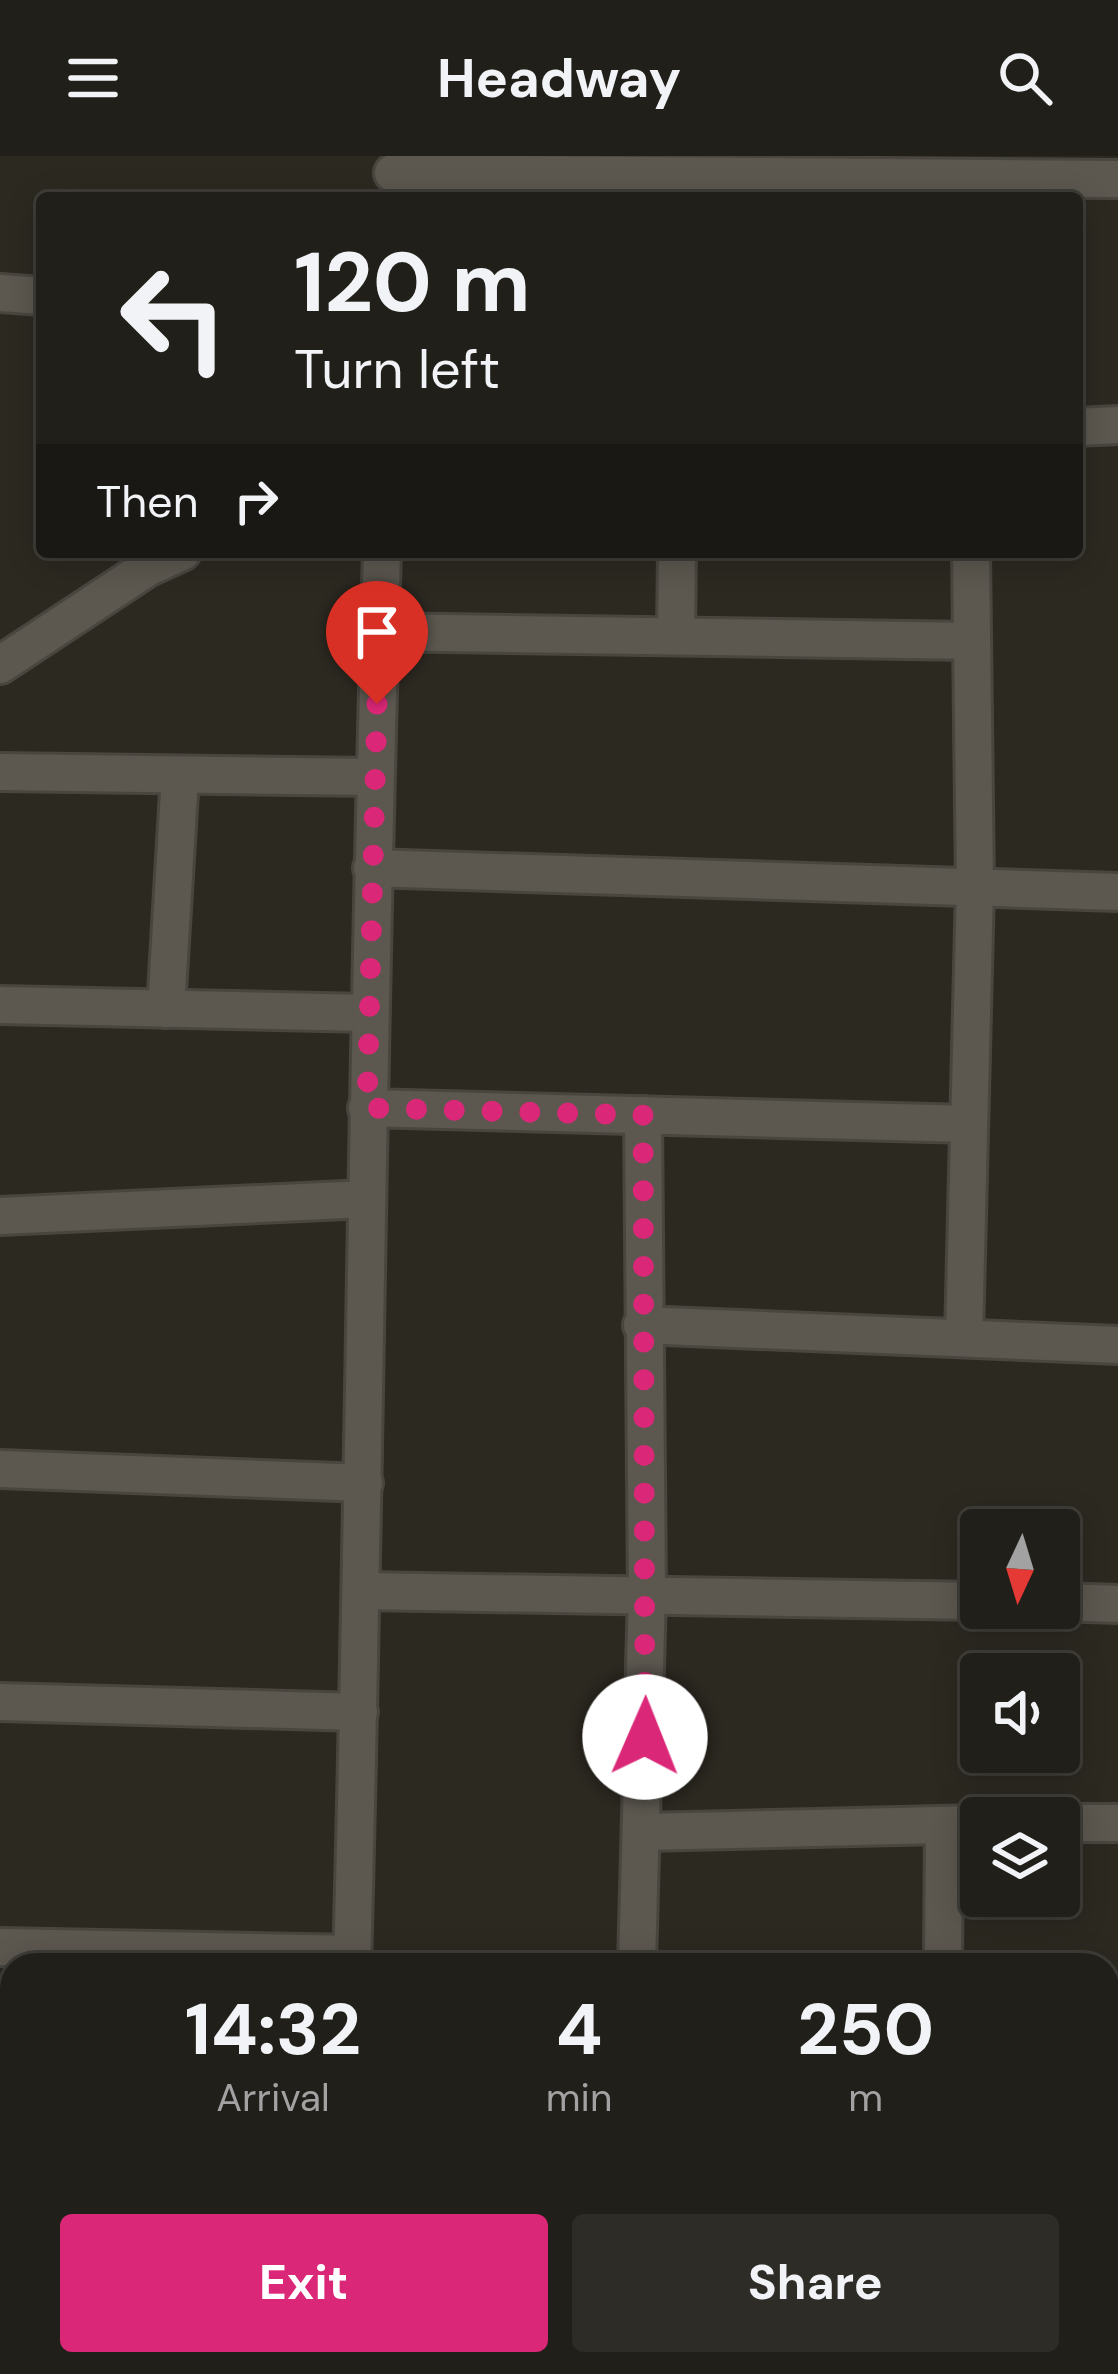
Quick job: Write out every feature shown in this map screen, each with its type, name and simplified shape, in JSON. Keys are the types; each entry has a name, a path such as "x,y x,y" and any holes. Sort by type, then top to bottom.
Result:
{"street":[{"path":"393,176 1118,179"},
{"path":"0,293 36,296"},
{"path":"1083,427 1118,425"},
{"path":"0,664 168,558"},
{"path":"353,1953 363,1591 367,1013 382,558"},
{"path":"676,634 677,558"},
{"path":"964,1338 975,887 971,558"},
{"path":"380,632 972,641"},
{"path":"0,772 375,777"},
{"path":"166,1009 180,775"},
{"path":"372,868 1118,892"},
{"path":"0,1005 367,1013"},
{"path":"367,1108 969,1124"},
{"path":"638,1953 647,1594 643,1115"},
{"path":"0,1216 366,1198"},
{"path":"642,1325 1118,1345"},
{"path":"0,1469 364,1483"},
{"path":"363,1591 960,1601"},
{"path":"1080,1603 1118,1604"},
{"path":"0,1702 359,1712"},
{"path":"1080,1823 1118,1823"},
{"path":"943,1953 944,1825"},
{"path":"644,1832 960,1825"},
{"path":"0,1947 163,1953"}],"route":[{"path":"377,704 367,1108 643,1115 645,1737"}]}
